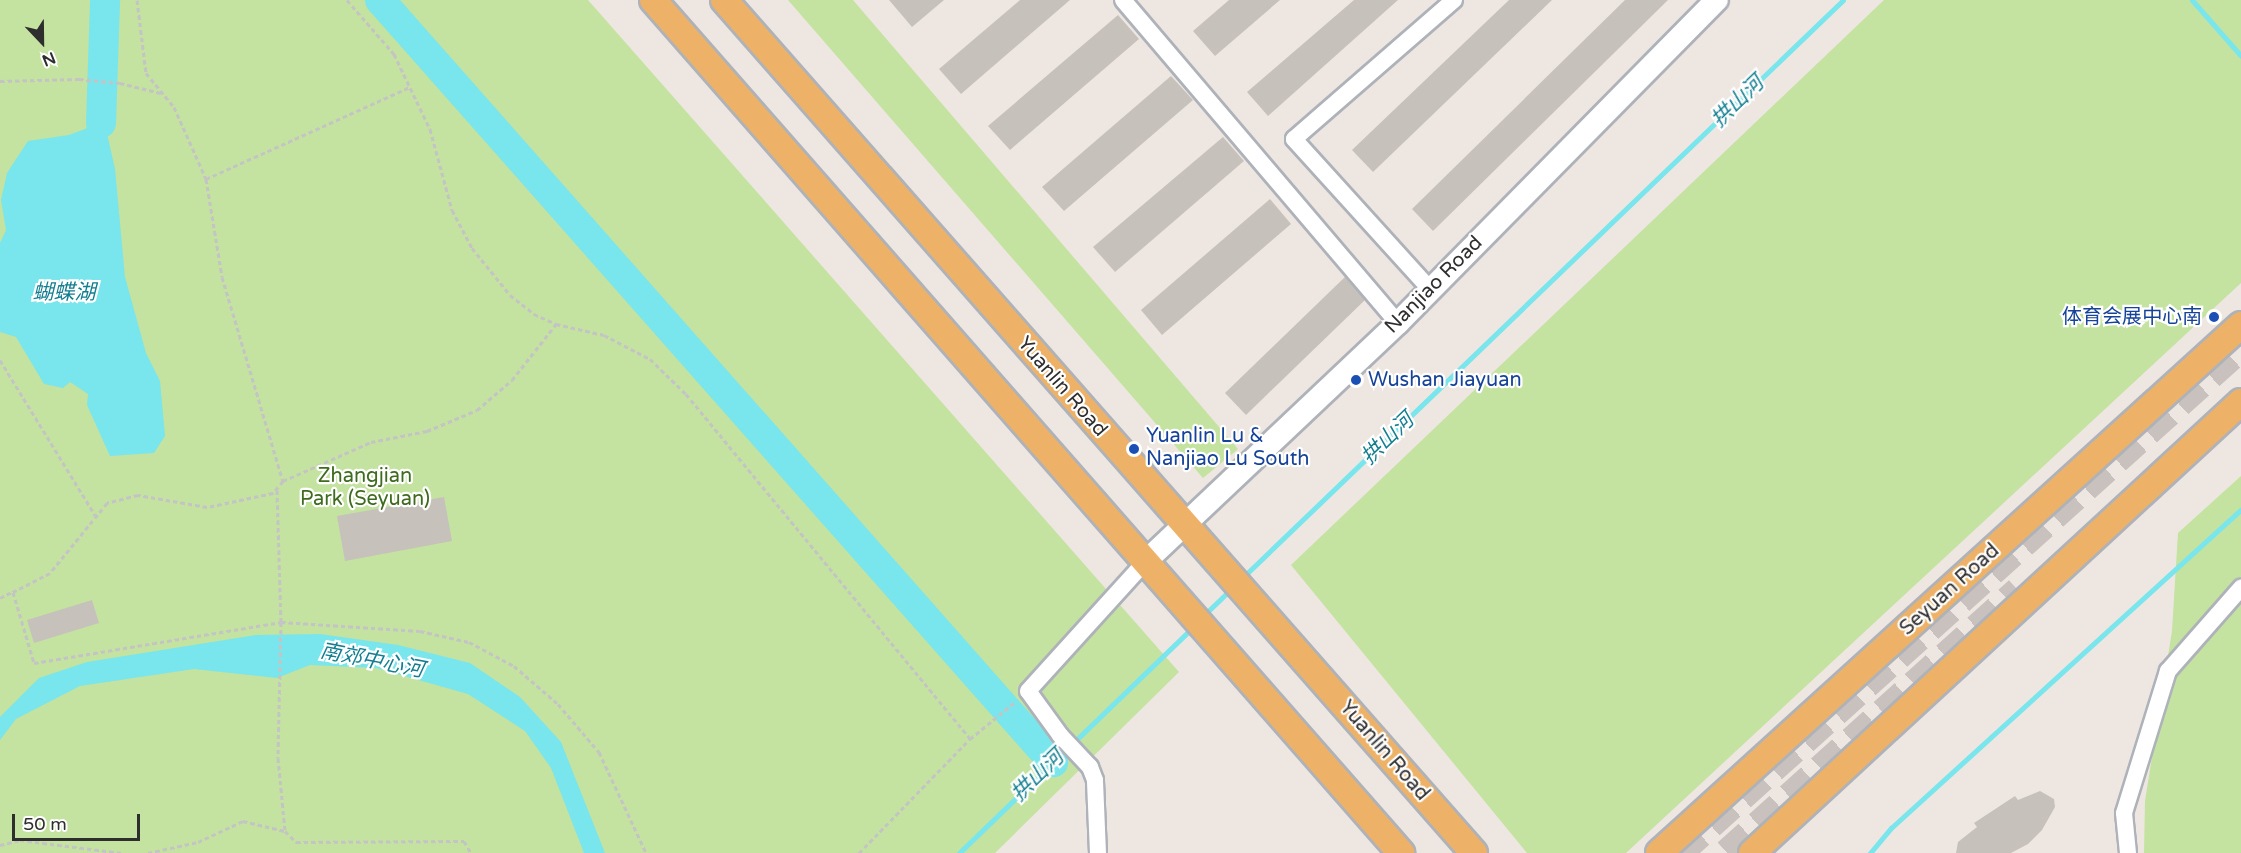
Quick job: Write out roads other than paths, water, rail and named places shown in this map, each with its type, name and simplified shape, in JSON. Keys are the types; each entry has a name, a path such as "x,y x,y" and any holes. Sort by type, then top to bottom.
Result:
{"main road":[{"path":"653,0 1401,853"},
{"name":"Yuanlin Road","path":"724,0 1474,853"},
{"name":"Seyuan Road","path":"1659,853 2241,325"},
{"path":"1752,853 2241,402"}],"street":[{"path":"1123,0 1398,323"},
{"path":"1429,288 1294,139 1454,0"},
{"name":"Nanjiao Road","path":"1144,562 1398,323 1429,288 1717,0"},
{"path":"2201,437 2241,414"},
{"path":"1098,853 1095,780 1090,766 1060,735 1028,691 1144,562"},
{"path":"2128,853 2124,813 2168,671 2241,588"}],"water":[{"name":"蝴蝶湖","path":"101,123 106,129 115,169 125,277 146,353 160,381 165,436 154,453 110,456 87,405 88,394 70,382 63,388 44,384 16,337 0,332 0,243 6,230 1,200 7,173 28,141 69,135"},
{"name":"南郊中心河","path":"320,634 398,645 470,663 520,697 561,742 605,853 584,853 551,768 525,731 468,694 376,668 310,665 277,678 194,669 80,686 16,719 0,740 0,717 39,678 87,662 256,635"}],"waterway":[{"path":"101,123 105,0"},
{"path":"380,0 1053,762"},
{"name":"拱山河","path":"1241,579 1843,0"},
{"path":"2192,0 2241,56"},
{"path":"1870,853 1891,828 2241,510"},
{"name":"拱山河","path":"1202,617 1232,588"},
{"name":"拱山河","path":"959,853 1194,626"}],"tunnel":[{"path":"1679,853 2241,348"},
{"path":"1727,853 2018,591"}],"place":[{"name":"体育会展中心南","path":"2214,317"},
{"name":"Wushan Jiayuan","path":"1356,380"},
{"name":"Yuanlin Lu & Nanjiao Lu South","path":"1134,449"}],"park label":[{"name":"Zhangjian Park (Seyuan)","path":"365,488"}]}
